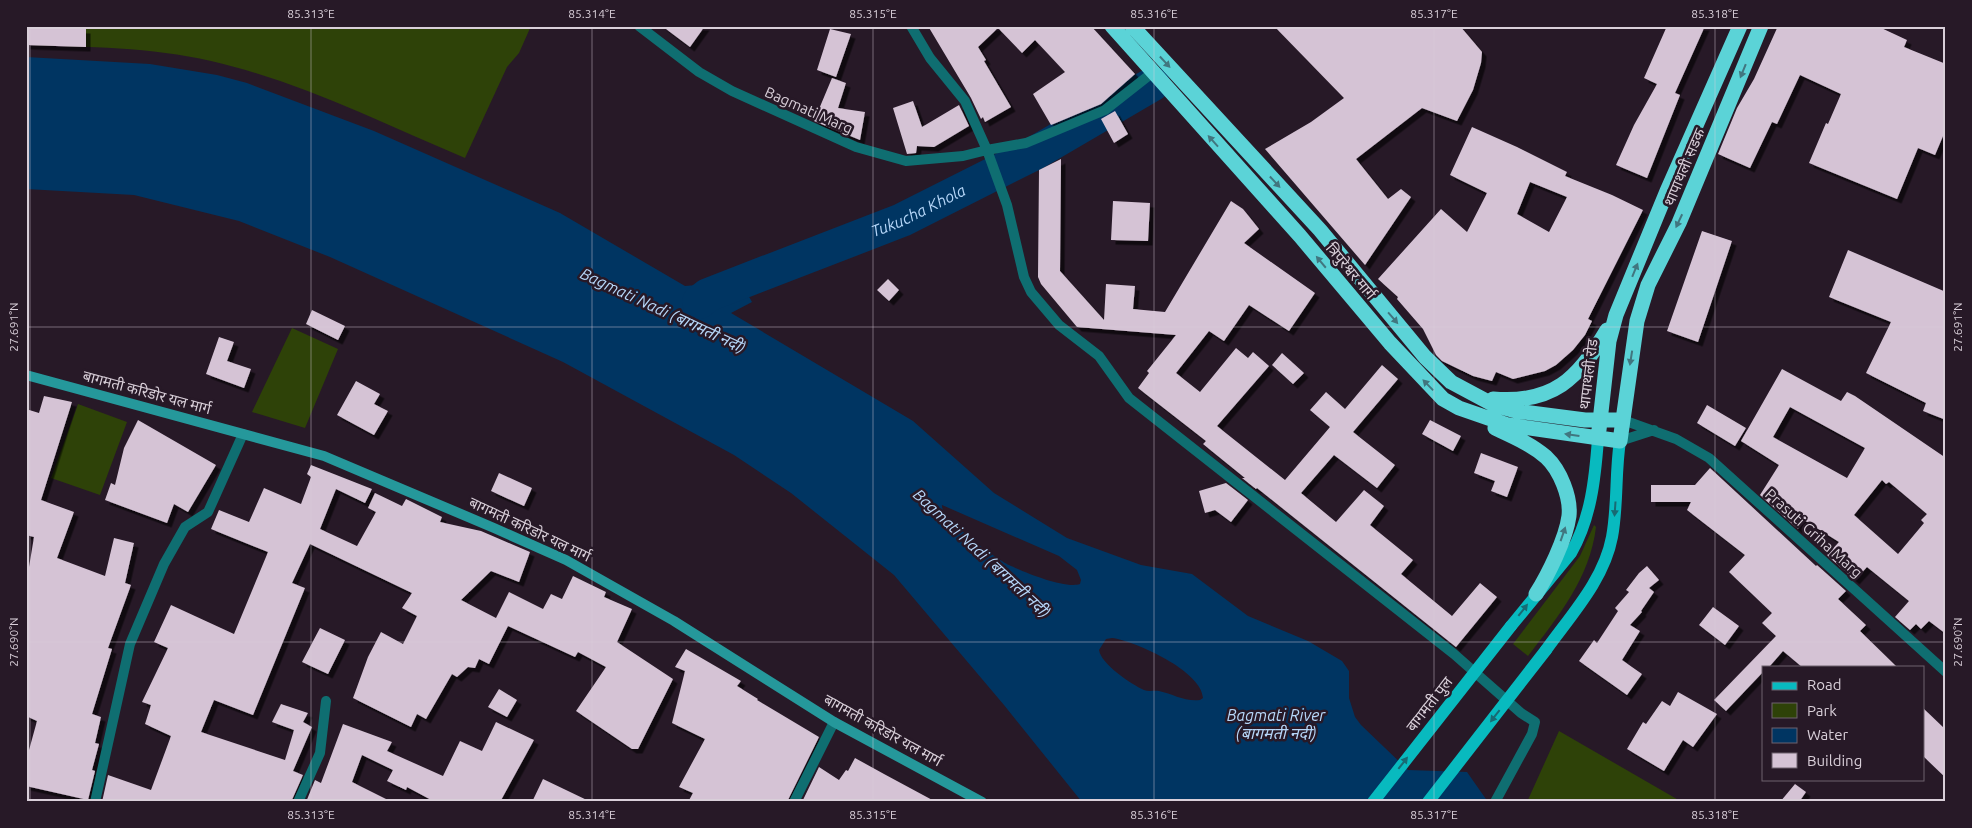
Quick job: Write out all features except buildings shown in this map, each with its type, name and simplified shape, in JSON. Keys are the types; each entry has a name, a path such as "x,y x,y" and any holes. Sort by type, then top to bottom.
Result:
{"highway":[{"name":"त्रिपुरेश्वर मार्ग","path":"1112,26 1152,73 1300,236 1364,314 1443,399 1468,412 1508,425 1620,441"},
{"name":"त्रिपुरेश्वर मार्ग","path":"1132,26 1320,230 1432,365 1451,382 1494,405 1516,412 1600,421 1623,420"},
{"name":"थापाथली सडक","path":"1616,315 1667,191 1740,26"},
{"name":"थापाथली सडक","path":"1623,420 1637,321 1648,285 1679,223 1761,26"},
{"path":"1474,395 1494,399 1519,400 1538,398 1560,388 1584,367 1616,315"},
{"name":"थापाथली रोड","path":"1598,439 1609,342 1616,315"},
{"path":"1468,412 1532,447 1546,457 1566,492 1569,517 1551,564 1536,594"},
{"path":"1620,441 1623,420"}],"main road":[{"name":"बागमती पुल","path":"1373,802 1536,594 1571,553 1583,529 1596,469 1598,439"},
{"path":"1428,802 1546,650 1595,580 1607,555 1614,518 1620,441"}],"street":[{"name":"Bagmati Marg","path":"639,26 699,72 732,91 856,147 906,161 963,156 1026,143 1104,110 1152,73"},
{"path":"911,26 930,58 965,101 987,150 1007,206 1024,277 1031,292 1059,325 1099,356 1129,398 1454,654 1521,713 1535,722 1532,734 1495,802"},
{"name":"बागमती करिडोर यल मार्ग","path":"26,375 324,456 566,560 674,621 834,722 982,802"},
{"name":"Prasuti Griha Marg","path":"1623,420 1676,439 1708,458 1946,672"},
{"path":"1620,441 1654,430"},
{"path":"96,802 130,644 164,564 185,527 208,512 243,434"},
{"path":"298,802 320,753 326,701"},
{"path":"794,802 834,722"}],"green space":[{"path":"26,26 531,26 519,53 507,67 465,158 308,91 244,69 188,56 142,50 26,45"},
{"path":"292,328 338,349 305,428 252,412"},
{"path":"78,404 127,422 100,495 51,478"},
{"path":"1594,525 1596,527 1593,546 1580,580 1561,611 1528,656 1513,644 1580,556"},
{"path":"1559,731 1682,802 1527,802"}],"water":[{"name":"Bagmati River (बागमती नदी)","path":"26,57 150,64 217,75 247,83 374,131 560,213 685,286 697,285 733,268 752,302 731,313 913,421 994,493 1067,538 1141,565 1192,574 1248,616 1308,641 1342,661 1349,671 1349,698 1355,717 1361,725 1408,770 1467,772 1488,802 1082,802 1004,705 894,575 791,493 734,455 563,362 330,257 239,221 134,195 26,189","holes":["942,505 1059,556 1077,570 1081,580 1080,584 1065,584 1044,579 1002,561 958,528 943,511","1112,638 1151,651 1180,668 1200,688 1203,698 1200,700 1184,699 1159,691 1146,691 1138,687 1117,673 1101,655 1099,650 1106,639"]}],"waterway":[{"name":"Tukucha Khola","path":"699,302 708,295 902,220 1035,153 1153,84"}],"water label":[{"name":"Bagmati Nadi (बागमती नदी)","path":"663,310"},
{"name":"Bagmati Nadi (बागमती नदी)","path":"982,553"}]}
